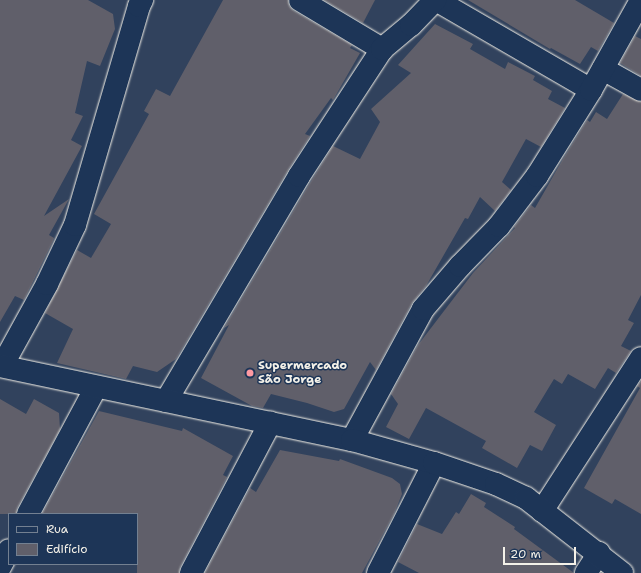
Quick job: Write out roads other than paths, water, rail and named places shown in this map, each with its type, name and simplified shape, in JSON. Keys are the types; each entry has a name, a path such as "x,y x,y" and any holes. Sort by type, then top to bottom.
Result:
{"street":[{"path":"300,0 382,49"},
{"path":"166,401 299,176 382,49 411,25 436,0 592,90"},
{"path":"352,440 423,309 460,266 499,226 537,176 592,90 641,0"},
{"path":"137,2 75,225 47,284 1,366 352,440 434,463 496,484 526,498 599,553 622,573"},
{"path":"603,69 641,90"},
{"path":"542,511 641,358"},
{"path":"29,513 96,387"},
{"path":"191,573 270,423"},
{"path":"378,573 434,463"},
{"path":"0,567 8,552"},
{"path":"586,573 599,553"}],"place":[{"name":"Supermercado São Jorge","path":"250,373"}]}
